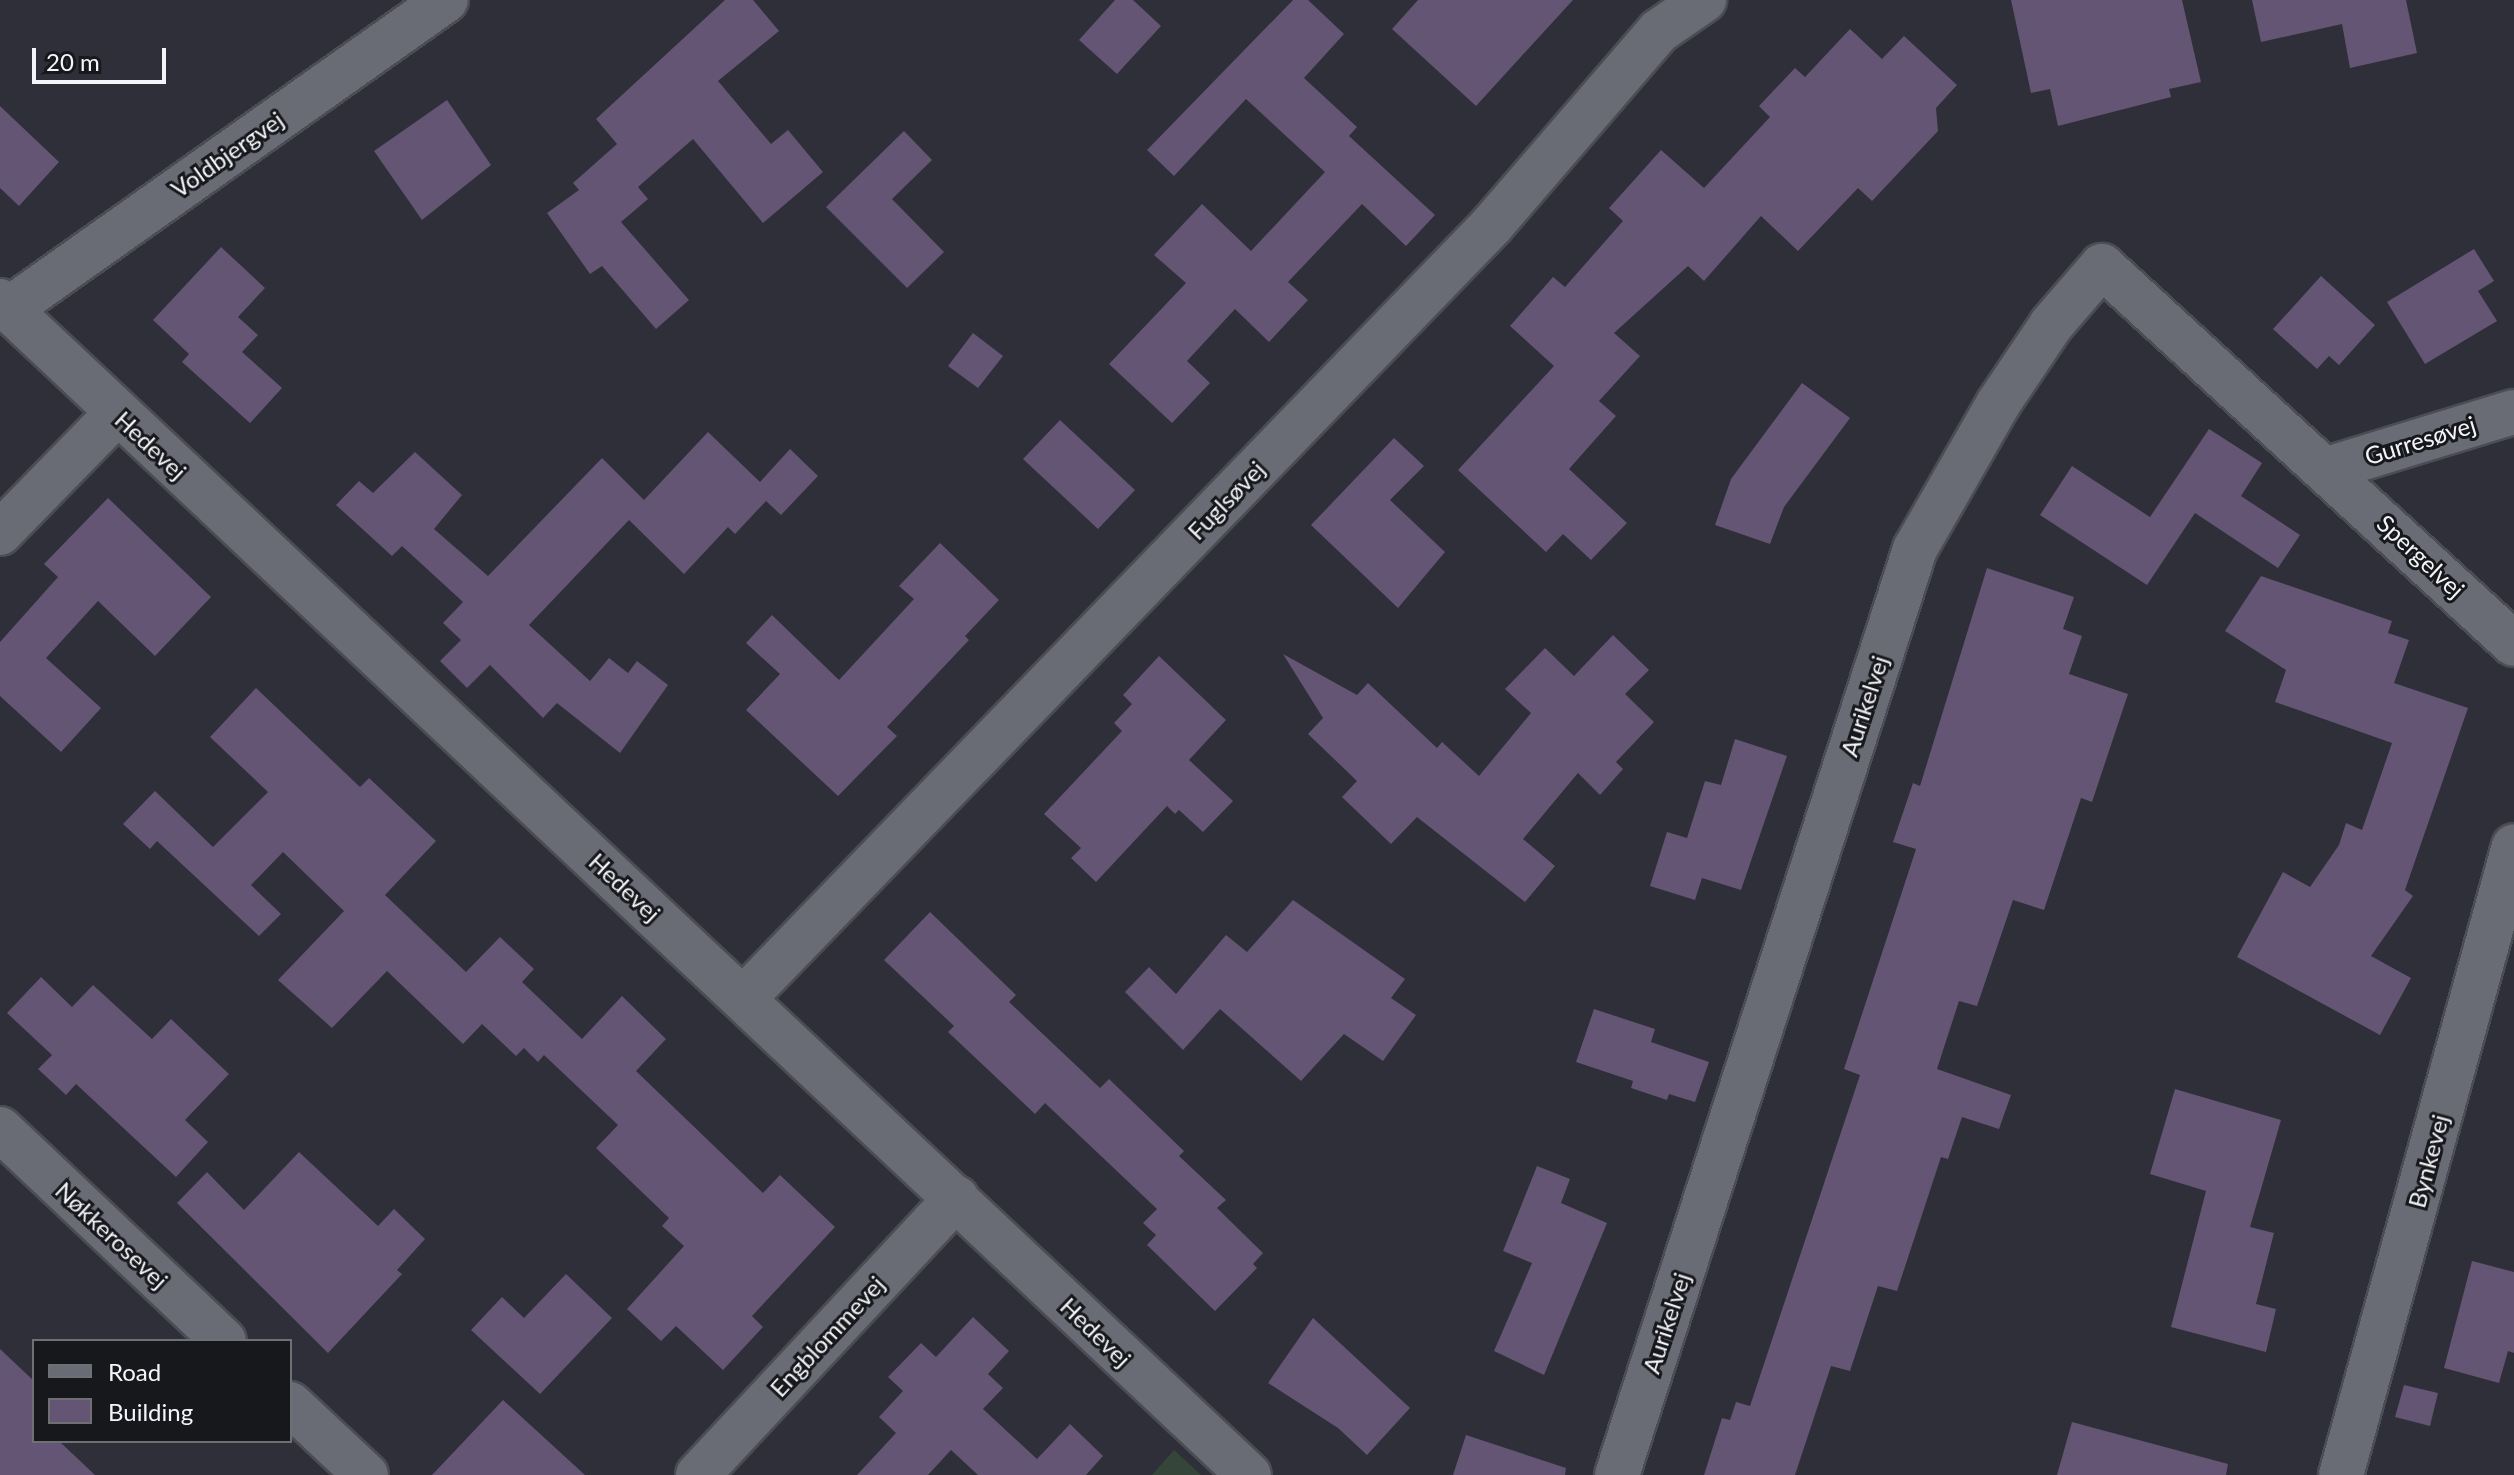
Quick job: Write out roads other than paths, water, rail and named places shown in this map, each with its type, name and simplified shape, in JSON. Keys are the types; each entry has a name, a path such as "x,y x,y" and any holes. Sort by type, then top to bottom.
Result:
{"street":[{"name":"Voldbjergvej","path":"4,305 446,0"},
{"name":"Fuglsøvej","path":"744,998 1492,225 1659,31 1704,0"},
{"name":"Aurikelvej","path":"1617,1475 1915,549 1998,404 2051,325 2102,266 2327,469"},
{"name":"Hedevej","path":"4,305 1249,1475"},
{"name":"Gurresøvej","path":"2327,469 2514,412"},
{"path":"0,533 117,413"},
{"name":"Spergelvej","path":"2327,469 2514,644"},
{"name":"Bynkevej","path":"2341,1475 2514,846"},
{"name":"Nøkkerosevej","path":"0,1129 222,1339"},
{"name":"Engblommevej","path":"698,1475 956,1198"},
{"path":"292,1406 366,1475"}]}
